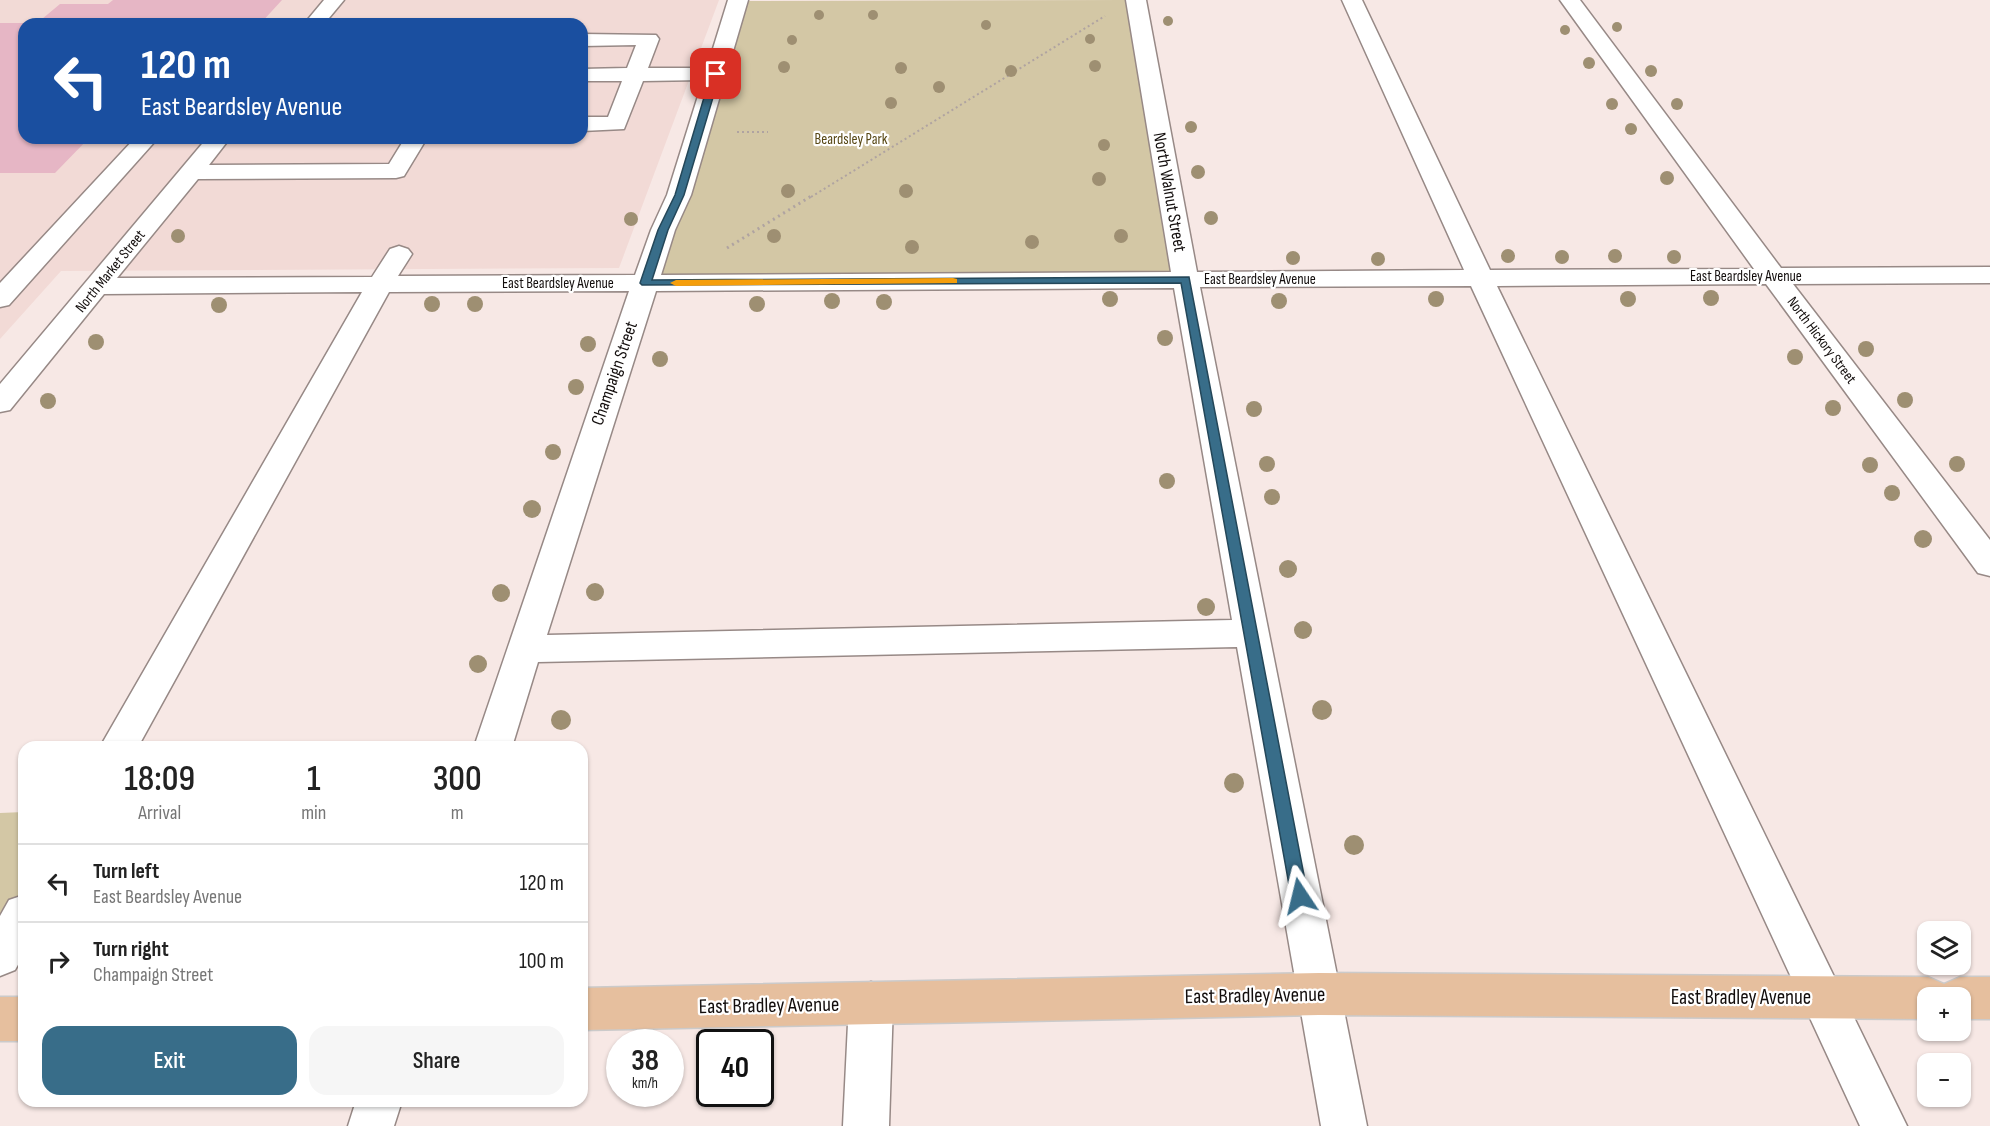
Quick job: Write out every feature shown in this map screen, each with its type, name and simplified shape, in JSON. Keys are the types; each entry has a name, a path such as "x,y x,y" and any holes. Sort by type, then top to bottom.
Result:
{"main road":[{"name":"East Bradley Avenue","path":"588,1009 1319,994 1917,998"},
{"path":"1971,998 1990,998"},
{"path":"0,1019 18,1019"}],"street":[{"path":"319,18 334,0"},
{"name":"Champaign Street","path":"495,741 645,283 663,230 680,195 738,0"},
{"name":"North Walnut Street","path":"1137,0 1186,280 1344,1126"},
{"path":"1352,0 1480,278 1884,1126"},
{"name":"North Hickory Street","path":"1570,0 1773,276 1990,564"},
{"path":"588,40 649,39 616,124 588,124"},
{"path":"588,75 716,74"},
{"path":"0,299 142,144"},
{"name":"North Market Street","path":"0,403 214,144"},
{"path":"191,172 396,171 412,144"},
{"path":"122,741 362,314 399,254"},
{"name":"East Beardsley Avenue","path":"98,286 1990,275"},
{"path":"524,649 1251,633"},
{"path":"0,956 18,924"},
{"path":"866,1126 871,1003"},
{"path":"371,1126 377,1107"}],"path":[{"path":"724,249 1105,16"},
{"path":"737,132 768,132"}],"shaded area":[{"path":"0,0 719,0 619,268 61,271 0,339"}],"green space":[{"name":"Beardsley Park","path":"1128,0 1175,275 656,279 745,1"},
{"path":"18,812 18,921 0,941 0,813"}],"building":[{"path":"113,0 282,0 266,18 43,18 60,4 108,4"},
{"path":"0,23 18,23 18,144 83,144 55,173 0,173"}],"slow traffic":[{"path":"676,283 953,281"}],"route":[{"path":"716,74 680,195 663,230 645,283 1186,280 1300,896"}]}
